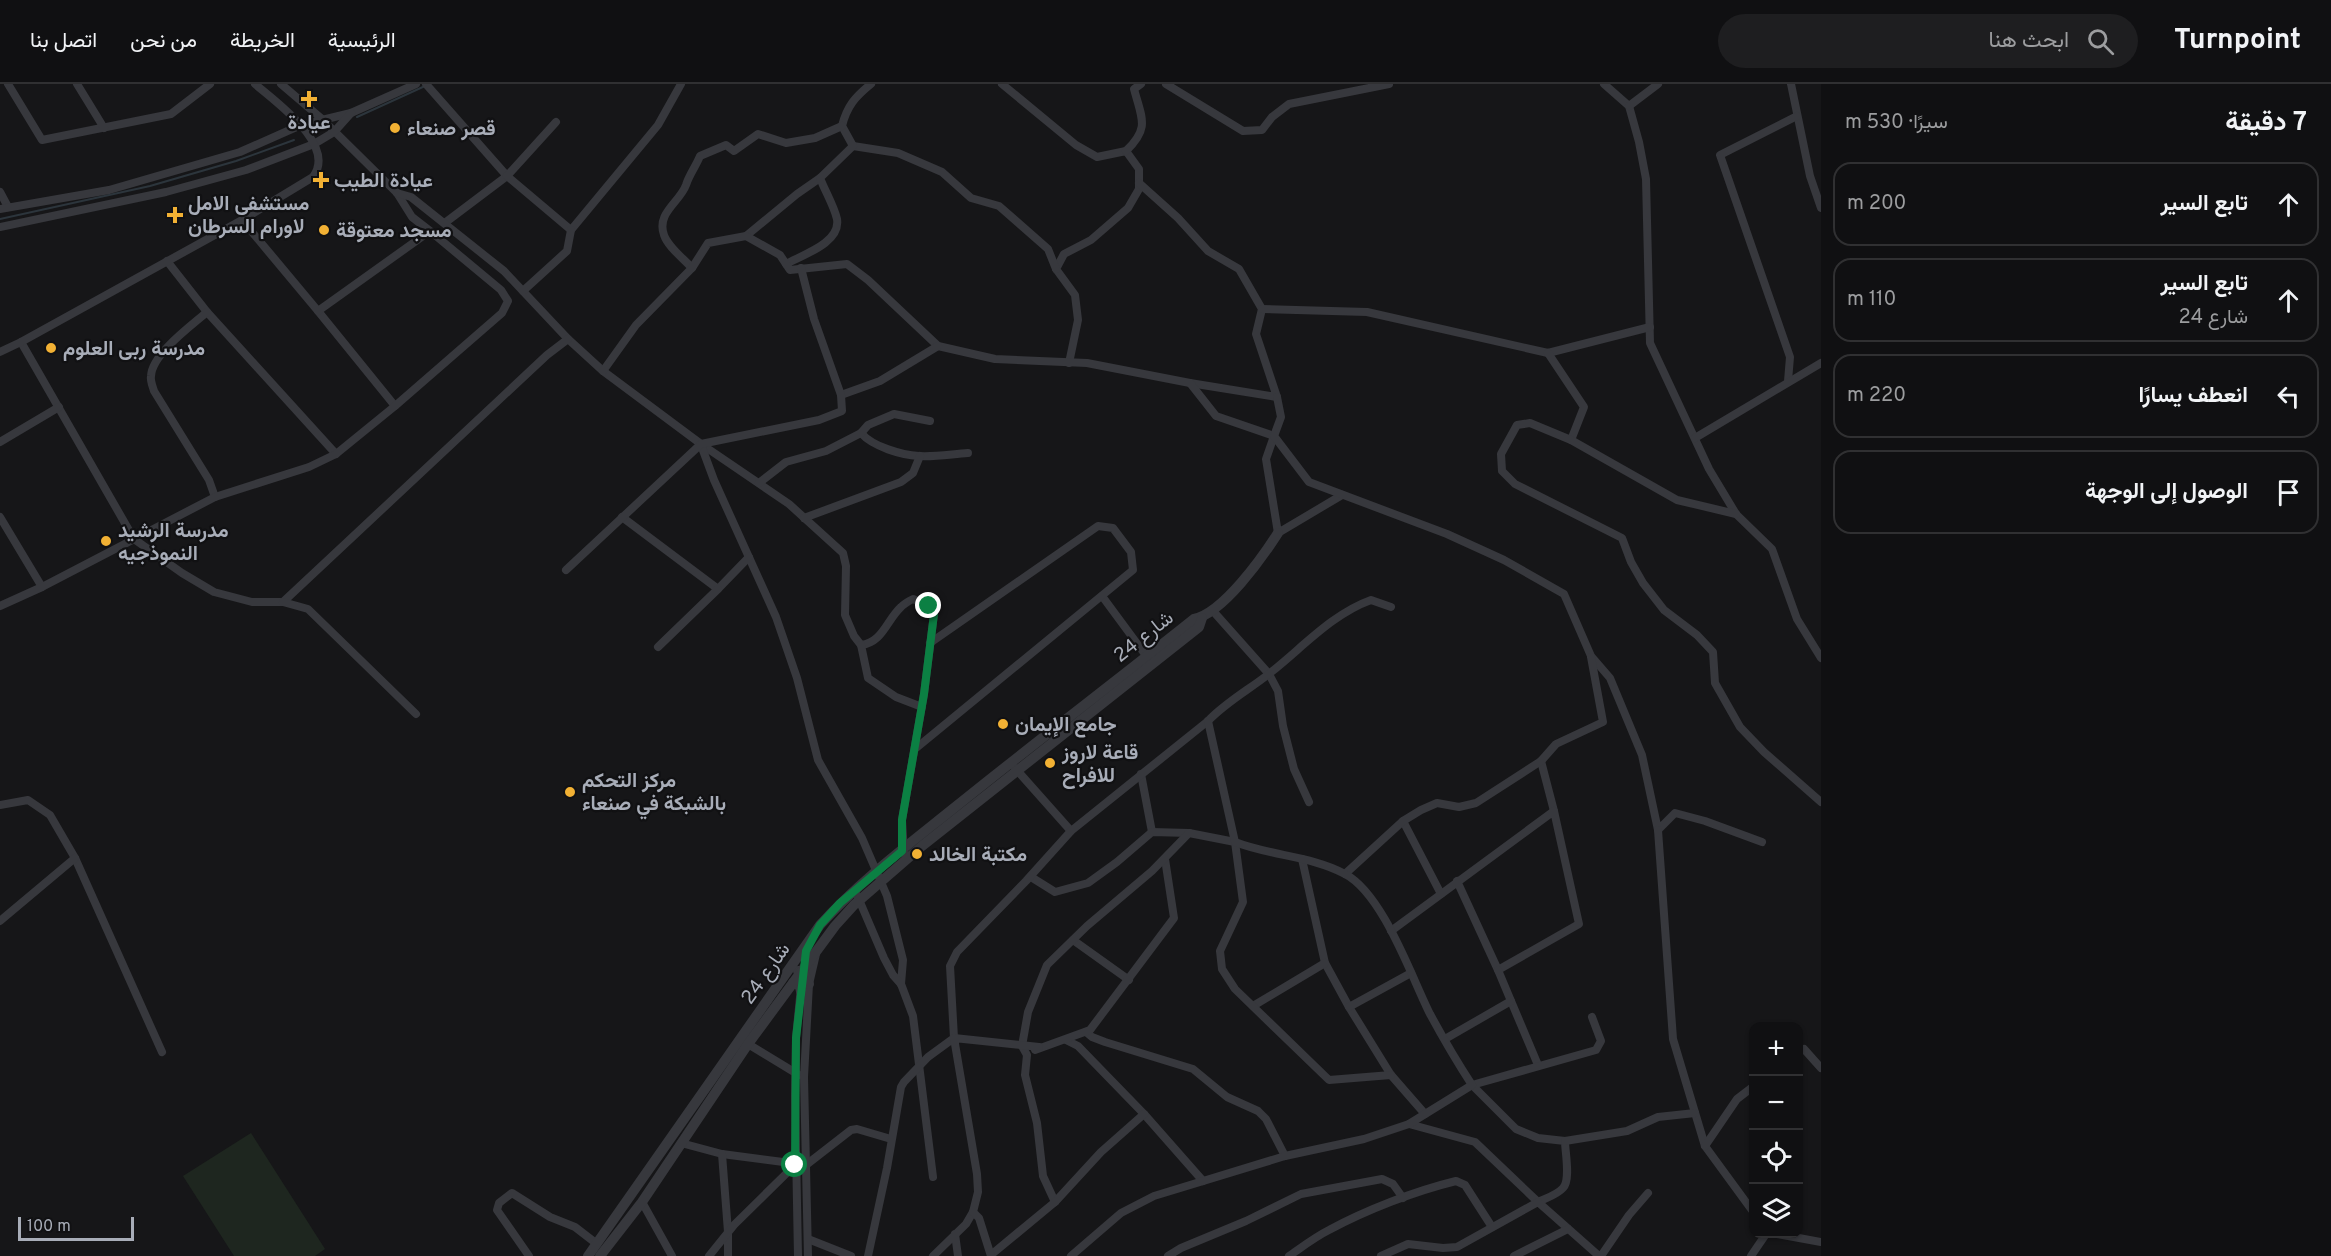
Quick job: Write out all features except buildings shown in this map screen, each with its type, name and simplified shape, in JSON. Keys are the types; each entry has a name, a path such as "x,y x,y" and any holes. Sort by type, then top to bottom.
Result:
{"street":[{"path":"8,84 42,140 171,114 210,84"},
{"path":"77,84 104,128"},
{"path":"0,352 243,220 313,177 320,167 320,155 314,144 302,125 255,84"},
{"path":"0,606 42,587 215,497 309,467 336,454 502,313 508,301 501,290 412,217 397,193 322,119 281,84"},
{"path":"0,192 4,208 109,190 240,152 302,125 351,113 416,84"},
{"path":"426,84 507,176 571,230"},
{"path":"523,291 567,251 571,230 658,125 681,84"},
{"path":"853,146 842,126 846,109 857,95 871,84"},
{"path":"1002,84 1076,145 1097,156 1126,151 1139,139 1144,125 1134,89 1141,84"},
{"path":"1166,84 1243,131 1262,130 1272,117 1289,105 1389,84"},
{"path":"1604,84 1629,106 1646,179 1650,344 1709,469 1736,514 1772,549 1797,619 1821,658"},
{"path":"1629,106 1658,84"},
{"path":"1791,84 1810,176 1821,208"},
{"path":"0,227 166,192 246,170 314,144 334,132 351,113"},
{"path":"1788,381 1790,357 1720,155 1797,116"},
{"path":"446,222 507,176 556,122"},
{"path":"692,267 664,235 663,223 669,208 686,186 687,178 695,168 700,156 726,145 734,151 758,134 786,143 815,138 842,126"},
{"path":"603,371 636,325 692,267 708,243 746,236 820,178 853,146"},
{"path":"853,146 898,153 942,172 971,198 999,206 1047,249 1056,269 1075,295 1078,320 1069,363"},
{"path":"1056,269 1064,254 1091,240 1128,208 1139,189 1139,169 1126,151"},
{"path":"786,264 830,239 836,232 837,219 820,178"},
{"path":"1139,183 1178,218 1208,251 1239,269 1262,309 1256,334 1277,397 1281,417 1266,459 1278,533"},
{"path":"397,193 411,196 504,271 568,339 603,371 701,444 789,504 843,553 846,566 845,615 854,636 861,645 868,678 881,689 922,707"},
{"path":"243,220 395,406"},
{"path":"318,311 430,231"},
{"path":"746,236 780,255 790,270 847,264 938,346 995,359 1087,363 1277,397"},
{"path":"167,261 207,312 336,454"},
{"path":"566,570 701,444 819,420 842,411 841,396 814,319 801,268"},
{"path":"1262,309 1367,312 1548,353 1650,327"},
{"path":"207,312 168,347 150,376 154,391 209,480 215,497"},
{"path":"283,602 547,355 568,339"},
{"path":"21,342 134,539 182,573 214,592 252,602 283,602 308,609 416,714"},
{"path":"841,396 880,381 938,346"},
{"path":"1548,353 1584,408 1571,440"},
{"path":"1695,438 1821,363"},
{"path":"1190,383 1216,416 1274,436 1309,482 1457,538 1504,560 1564,594 1591,656 1603,722 1556,744 1541,761 1476,803 1459,807 1437,803 1422,810 1404,821 1345,874"},
{"path":"0,442 59,406"},
{"path":"759,483 786,462 826,451 861,433 868,425 894,414 930,421"},
{"path":"1736,514 1677,500 1571,440 1530,423 1517,426 1501,453 1502,471 1515,484 1622,538 1631,562 1643,583 1664,610 1697,635 1713,652 1715,683 1740,727 1764,752 1821,802"},
{"path":"861,433 865,438 888,448 920,456 968,453"},
{"path":"701,444 714,480 776,617 811,729 818,760 862,838 879,877 894,919 903,960 901,984"},
{"path":"804,518 901,482 913,473 920,456"},
{"path":"1202,618 1213,611 1262,557 1278,533 1342,495"},
{"path":"0,517 42,587"},
{"path":"622,517 718,589"},
{"path":"915,749 1133,570 1131,552 1113,528 1098,526 930,643"},
{"path":"658,647 749,557"},
{"path":"1102,596 1147,657"},
{"path":"861,645 869,644 878,638 901,607 913,599 929,606 934,614 922,707 902,820 904,855"},
{"path":"933,1256 966,1224 974,1212 978,1192 977,1173 954,1038 950,966 957,952 1031,877 1071,831 1217,712 1351,609 1371,600 1391,607"},
{"path":"1213,611 1269,674 1278,691 1283,726 1294,769 1309,802"},
{"name":"شارع 24","path":"600,1256 642,1202 748,1044 789,980 820,925 1194,619 1202,618 1199,627 1014,767"},
{"path":"1591,656 1610,678 1642,755 1658,830 1673,1039 1705,1146 1749,1206"},
{"path":"1208,721 1235,842 1243,902 1220,951 1222,969 1235,990 1329,1080 1391,1075"},
{"path":"1498,970 1578,924 1541,761"},
{"path":"1014,767 1071,831"},
{"path":"1141,774 1152,832"},
{"path":"0,805 28,800 50,814 75,858 162,1052"},
{"path":"1391,931 1554,811"},
{"path":"1658,830 1675,813 1705,821 1762,842"},
{"path":"1404,821 1441,894"},
{"path":"1031,877 1055,892 1088,883 1152,832 1189,833 1235,842 1251,848 1302,859 1345,874 1369,895 1391,931 1445,1039 1472,1085 1516,1129 1538,1138 1565,1141 1627,1131 1658,1117 1695,1113"},
{"path":"1055,1202 1043,1176 1036,1123 1024,1075 1027,1055 1022,1046 1028,1012 1047,965 1165,859 1189,833"},
{"path":"0,921 75,858"},
{"path":"868,1256 901,1087 928,1057 954,1038 1039,1047 1066,1041 1090,1030 1174,918 1165,859"},
{"path":"1302,859 1325,963 1391,1075 1425,1114"},
{"path":"1457,881 1538,1065"},
{"path":"857,895 884,958 901,984 913,1016 921,1065 933,1177"},
{"name":"شارع 24","path":"588,1256 681,1122 789,980 802,971 816,954 857,895"},
{"path":"798,1256 795,1165 803,997 802,971 806,951 812,939"},
{"path":"1073,940 1129,980"},
{"path":"803,997 809,984 816,954"},
{"path":"1253,1006 1325,963"},
{"path":"802,971 806,974 809,984"},
{"path":"1349,1007 1411,973"},
{"path":"789,980 800,986 803,997"},
{"path":"1445,1039 1511,1001"},
{"path":"1071,1256 1121,1213 1154,1196 1285,1156 1364,1139 1409,1124 1472,1085 1596,1050 1601,1041 1592,1017"},
{"path":"1086,1032 1105,1042 1194,1069 1227,1097 1258,1111 1266,1119 1285,1156"},
{"path":"1066,1041 1078,1046 1144,1114 1203,1181"},
{"path":"748,1044 800,1075"},
{"path":"1027,1055 1039,1047"},
{"path":"1803,1050 1821,1068"},
{"path":"800,1075 806,1165 808,1256"},
{"path":"1705,1146 1737,1100 1749,1090"},
{"path":"974,1212 979,1218 991,1255 1055,1202 1101,1152 1144,1114"},
{"path":"1409,1124 1475,1142 1598,1256 1648,1193"},
{"path":"681,1143 722,1154 806,1165 851,1130 857,1129 891,1139"},
{"path":"1382,1256 1408,1244 1456,1247 1557,1192 1566,1185 1565,1141"},
{"path":"722,1154 728,1256"},
{"path":"709,1256 728,1232 795,1165"},
{"path":"1168,1256 1301,1194 1382,1179 1389,1181 1403,1198"},
{"path":"1289,1256 1329,1230 1403,1198 1452,1182 1466,1185 1492,1227"},
{"path":"529,1256 497,1210 497,1206 512,1192 550,1217 575,1227 597,1244"},
{"path":"642,1202 672,1256"},
{"path":"1514,1256 1568,1229"},
{"path":"955,1234 958,1256"},
{"path":"1750,1256 1763,1238"},
{"path":"1801,1238 1821,1242"},
{"path":"808,1239 851,1256"},
{"path":"1431,1246 1437,1256"}],"shaded area":[{"path":"251,1133 325,1249 315,1256 234,1256 183,1176"}],"waterway":[{"path":"357,117 425,86"},
{"path":"0,219 150,186 236,161 294,140"}],"place":[{"name":"عيادة","path":"309,99"},
{"name":"قصر صنعاء","path":"395,128"},
{"name":"عيادة الطيب","path":"321,180"},
{"name":"مستشفى الامل لاورام السرطان","path":"175,215"},
{"name":"مسجد معتوقة","path":"324,230"},
{"name":"مدرسة ربى العلوم","path":"51,348"},
{"name":"مدرسة الرشيد النموذجيه","path":"106,541"},
{"name":"جامع الإيمان","path":"1003,724"},
{"name":"قاعة لاروز للافراح","path":"1050,763"},
{"name":"مركز التحكم بالشبكة في صنعاء","path":"570,792"},
{"name":"مكتبة الخالد","path":"917,854"}],"route":[{"path":"795,1165 796,1038 806,951 820,925 840,903 902,851 902,820 924,694 934,614 929,606"}]}
